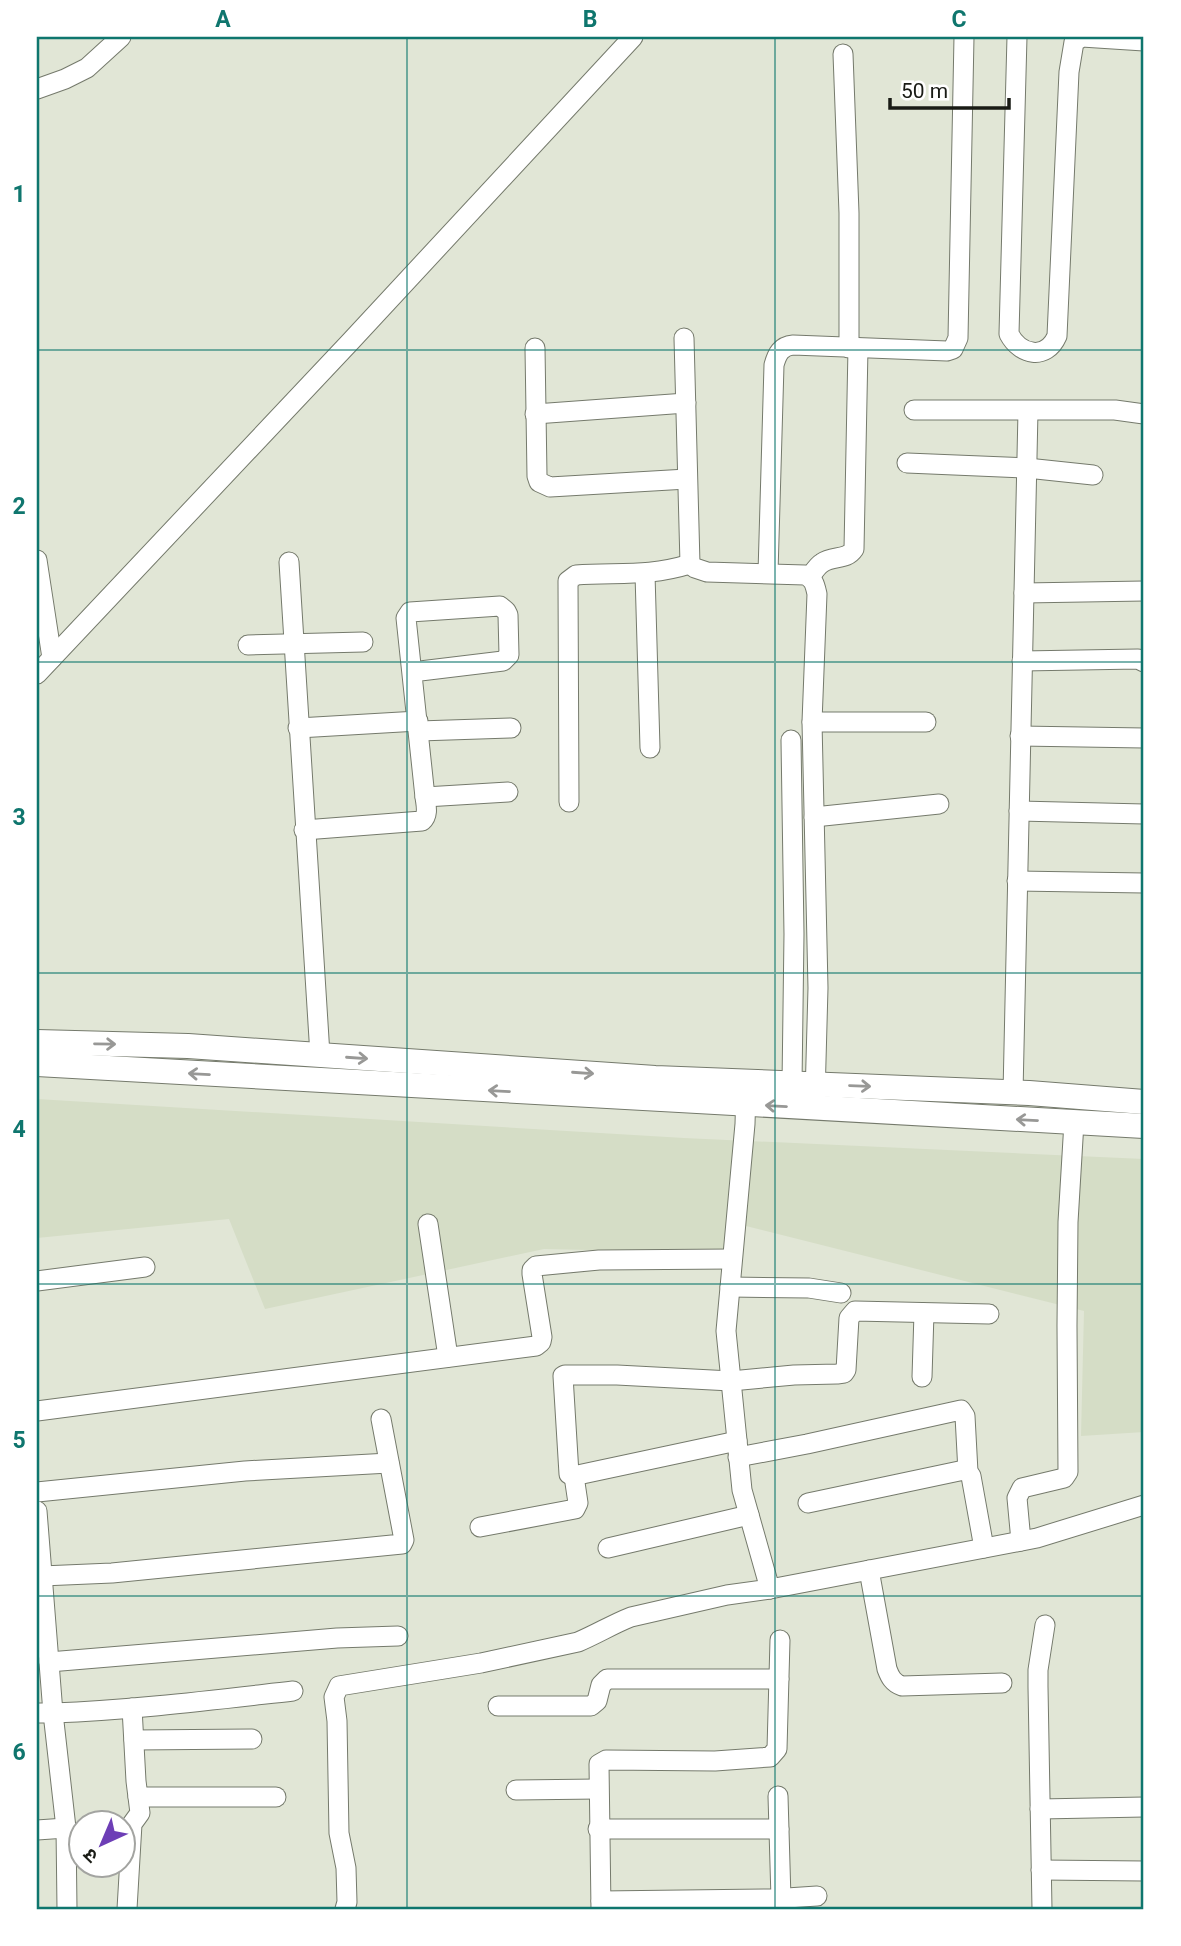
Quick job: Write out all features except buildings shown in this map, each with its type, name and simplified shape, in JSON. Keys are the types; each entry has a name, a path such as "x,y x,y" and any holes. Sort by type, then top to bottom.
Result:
{"main road":[{"path":"37,1042 188,1046 656,1078 746,1093 808,1092 1074,1122 1144,1126"},
{"path":"37,1063 248,1077 746,1093 1013,1093 1144,1102"}],"street":[{"path":"37,89 87,68 121,37"},
{"path":"37,674 634,37"},
{"path":"768,573 774,365 777,355 785,346 947,351 956,344 964,37"},
{"path":"1017,37 1009,334 1022,350 1034,352 1052,346 1057,336 1069,72 1074,42 1082,37 1144,41"},
{"path":"810,577 821,563 847,556 854,548 853,348 843,54"},
{"path":"684,338 690,564 707,572 800,574 810,577 817,594 812,722 818,989 808,1092"},
{"path":"535,348 537,476 542,485 550,487 687,479"},
{"path":"535,414 685,403"},
{"path":"914,410 1115,410 1144,414"},
{"path":"1013,1093 1028,411"},
{"path":"907,463 1027,468 1093,475"},
{"path":"37,560 52,658"},
{"path":"289,562 320,1055"},
{"path":"569,802 568,581 576,575 645,574 690,564"},
{"path":"645,574 650,748"},
{"path":"1024,593 1144,591"},
{"path":"304,830 422,821 427,815 406,618 410,612 500,606 506,611 509,655 503,661 412,672"},
{"path":"248,645 363,642"},
{"path":"1022,661 1138,659 1144,662"},
{"path":"812,722 926,722"},
{"path":"298,728 511,728"},
{"path":"1020,736 1144,738"},
{"path":"791,740 794,933 808,1092"},
{"path":"425,797 508,792"},
{"path":"814,817 939,804"},
{"path":"1019,811 1144,814"},
{"path":"1017,881 1144,883"},
{"path":"248,1077 249,1050"},
{"path":"746,1093 726,1331 742,1490 771,1589"},
{"path":"1021,1541 1017,1498 1019,1492 1022,1488 1064,1478 1068,1472 1068,1222 1074,1122"},
{"path":"428,1224 449,1357"},
{"path":"37,1411 536,1346 542,1337 532,1274 536,1266 600,1260 732,1259"},
{"path":"37,1281 145,1267"},
{"path":"730,1287 809,1289 841,1293"},
{"path":"985,1548 968,1472 965,1416 961,1410 574,1476 569,1474 563,1378 565,1375 731,1381 844,1373 849,1318 855,1311 989,1314"},
{"path":"922,1377 925,1313"},
{"path":"42,1576 112,1573 400,1545 404,1541 381,1419"},
{"path":"37,1492 245,1471 389,1463"},
{"path":"808,1503 964,1470 968,1472"},
{"path":"480,1527 575,1509 578,1503 574,1476"},
{"path":"345,1909 346,1868 339,1833 334,1696 339,1686 481,1663 578,1642 615,1622 631,1617 727,1595 1037,1538 1144,1505"},
{"path":"37,1511 49,1662 45,1713 65,1828 67,1909"},
{"path":"608,1548 749,1515"},
{"path":"869,1570 887,1669 890,1678 897,1684 1002,1683"},
{"path":"1042,1909 1038,1670 1045,1625"},
{"path":"49,1662 337,1638 398,1636"},
{"path":"780,1640 777,1749 770,1757 715,1761 606,1760 598,1764 601,1905 817,1896"},
{"path":"498,1706 591,1706 597,1701 601,1685 607,1679 779,1679"},
{"path":"45,1713 132,1708 293,1691"},
{"path":"127,1909 132,1824 140,1813 132,1708"},
{"path":"134,1740 252,1740"},
{"path":"516,1790 598,1789"},
{"path":"778,1796 781,1899"},
{"path":"138,1797 275,1797"},
{"path":"1040,1809 1144,1807"},
{"path":"37,1830 65,1828"},
{"path":"598,1829 779,1829"},
{"path":"1041,1871 1144,1871"}],"shaded area":[{"path":"37,1099 684,1138 1144,1159 1144,1432 1081,1436 1084,1311 730,1222 730,1253 544,1249 265,1309 229,1219 37,1238"}]}
